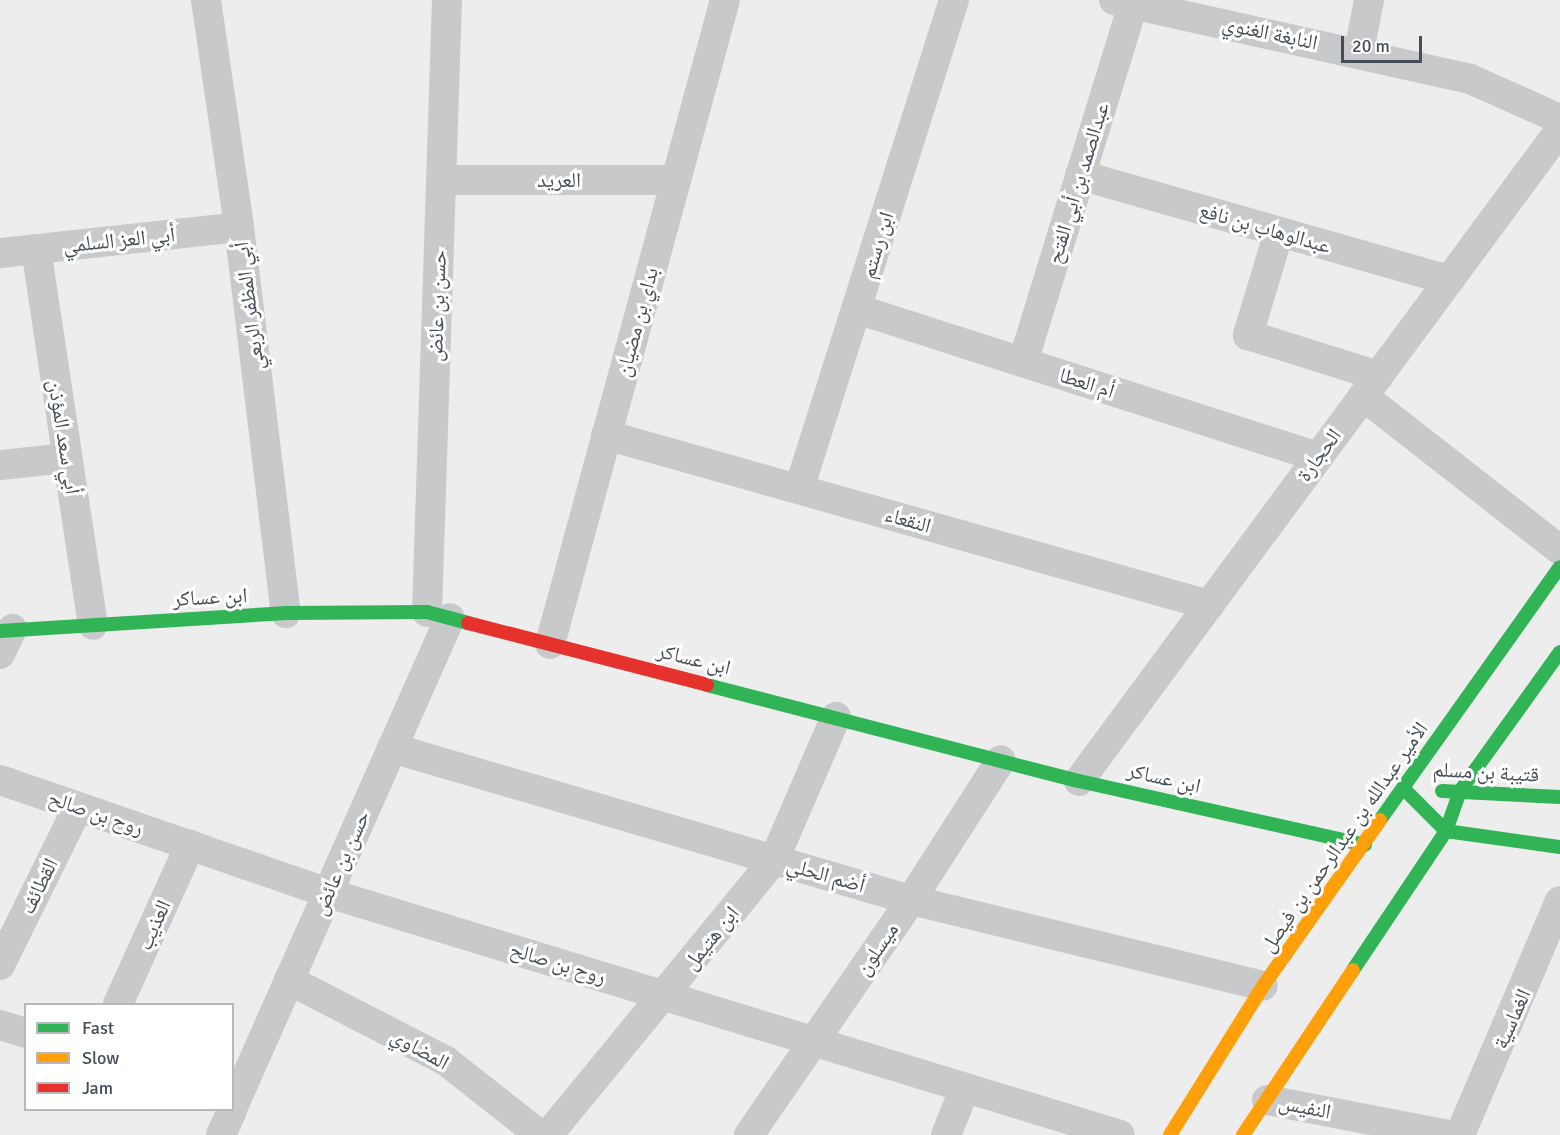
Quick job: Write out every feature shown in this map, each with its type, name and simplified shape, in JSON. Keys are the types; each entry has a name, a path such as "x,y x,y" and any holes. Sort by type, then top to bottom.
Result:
{"street":[{"name":"أبي المظفر الربعي","path":"206,0 239,227 286,614"},
{"name":"حسن بن عائض","path":"234,1102 392,748 438,615 441,180 447,0"},
{"name":"بداي بن مضيان","path":"550,644 725,0"},
{"name":"ابن رستم","path":"800,489 954,0"},
{"path":"1359,52 1370,0"},
{"name":"النابغة الغنوي","path":"1124,2 1359,52 1470,79 1560,119"},
{"name":"عبدالصمد بن أبي الفتح","path":"1023,362 1080,175 1124,2"},
{"name":"الحجارة","path":"1079,781 1560,130"},
{"name":"عبدالوهاب بن نافع","path":"1080,175 1449,280"},
{"name":"العريد","path":"441,180 676,180"},
{"name":"أبي العز السلمي","path":"0,253 239,227"},
{"path":"1279,232 1248,335 1371,386 1560,550"},
{"name":"أبي سعد المؤذن","path":"36,249 93,624"},
{"name":"أم العطا","path":"857,309 1318,457"},
{"name":"النقعاء","path":"606,435 1209,605"},
{"path":"0,465 68,458"},
{"name":"الأمير عبدالله بن عبدالرحمن بن فيصل","path":"1170,1135 1263,986 1560,567"},
{"name":"ابن عساكر","path":"4,638 93,624 286,614 438,615 1079,781 1365,845"},
{"path":"1243,1135 1446,831 1460,791 1560,652"},
{"name":"ابن هتيمل","path":"548,1135 774,860 836,717"},
{"name":"أضم الحلي","path":"392,748 911,900 1263,986"},
{"name":"ميسلون","path":"749,1135 911,900 1001,760"},
{"name":"روح بن صالح","path":"0,780 328,893 1120,1135"},
{"name":"قتيبة بن مسلم","path":"1404,789 1560,797"},
{"name":"قتيبة بن مسلم","path":"1404,789 1446,831"},
{"name":"القطائف","path":"0,965 78,807"},
{"path":"1446,831 1560,847"},
{"name":"العذيب","path":"119,1003 190,845"},
{"name":"الغماسية","path":"1460,1135 1560,901"},
{"name":"المضاوي","path":"289,980 446,1061 540,1135"},
{"path":"0,1025 24,1033"},
{"path":"946,1135 965,1088"},
{"name":"النفيس","path":"1267,1100 1430,1134"},
{"name":"حسن بن عائض","path":"221,1135 230,1111"}],"traffic: fast":[{"path":"1380,820 1560,567"},
{"path":"0,631 286,613 427,612 468,623"},
{"path":"1353,970 1446,831 1460,791 1560,652"},
{"path":"707,685 1079,781 1365,845"},
{"path":"1404,789 1446,831 1560,847"},
{"path":"1442,791 1560,797"}],"traffic: slow":[{"path":"1170,1135 1263,986 1380,820"},
{"path":"1243,1135 1353,970"}],"traffic: jam":[{"path":"468,623 707,685"}]}
